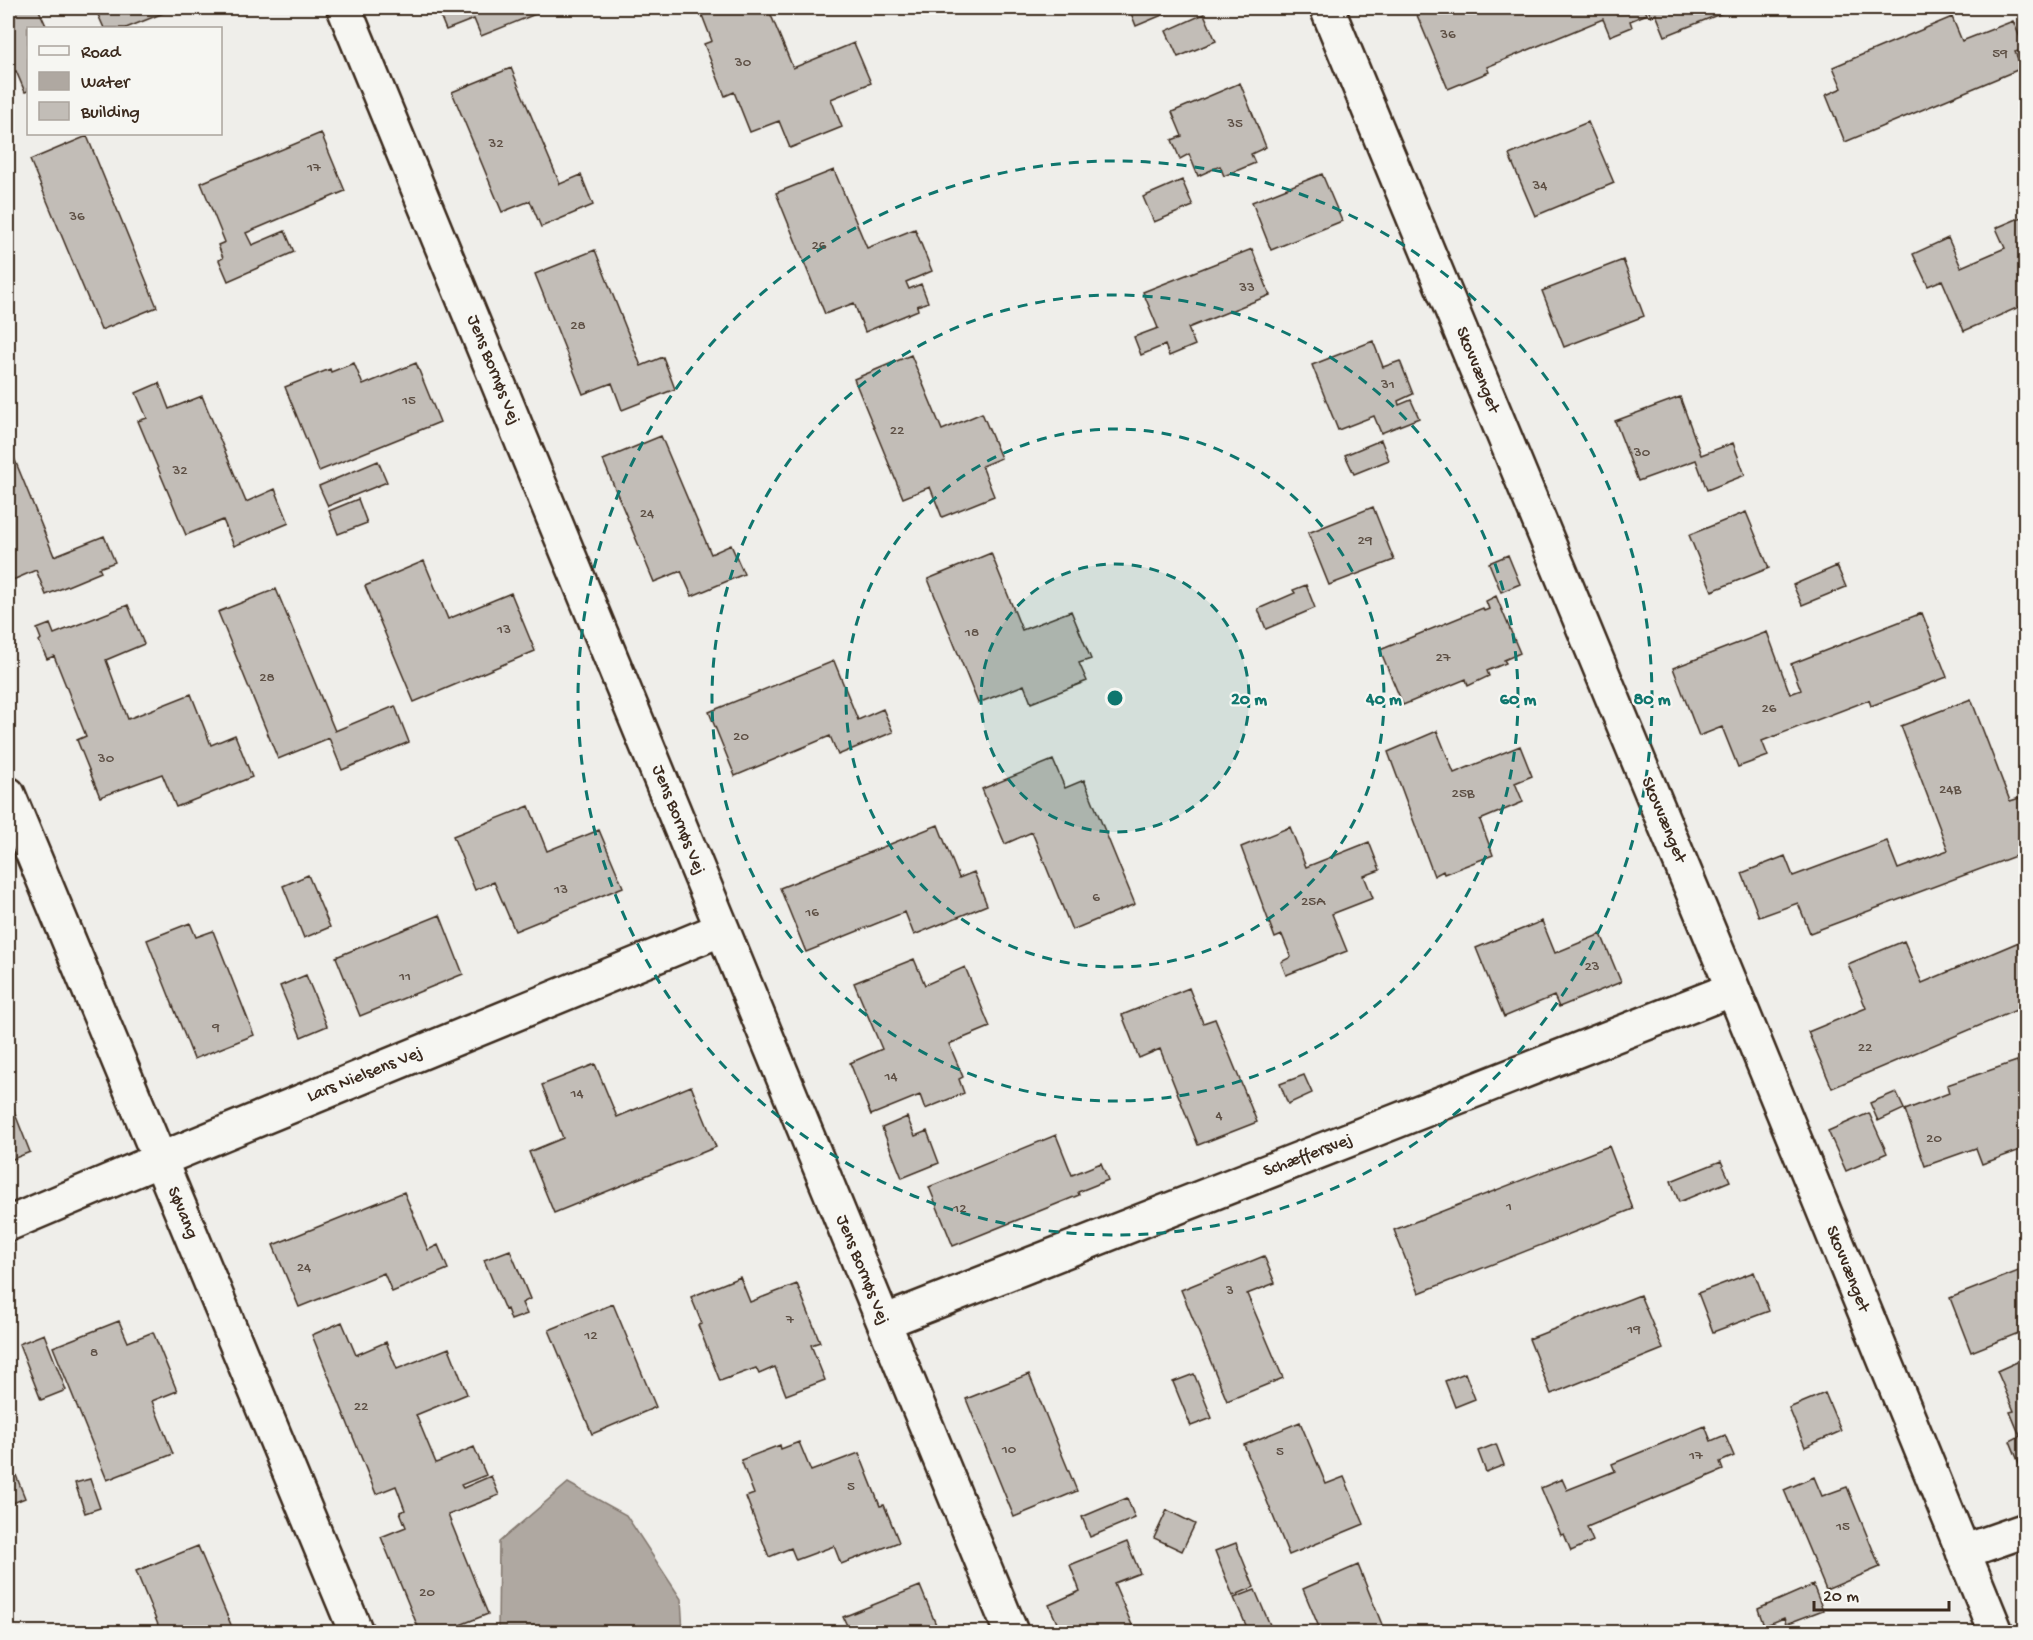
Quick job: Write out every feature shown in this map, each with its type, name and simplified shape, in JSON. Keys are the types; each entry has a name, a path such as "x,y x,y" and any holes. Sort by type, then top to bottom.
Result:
{"street":[{"name":"Jens Bornøs Vej","path":"344,8 1011,1632"},
{"name":"Skovvænget","path":"1327,8 1996,1632"},
{"name":"Søvang","path":"8,794 356,1632"},
{"name":"Lars Nielsens Vej","path":"8,1224 722,929"},
{"name":"Schæffersvej","path":"884,1322 1733,989"},
{"path":"1963,1552 2025,1530"}],"water":[{"path":"568,1483 626,1515 681,1599 683,1632 498,1632 499,1542"}],"building":[{"path":"38,8 47,27 27,27 27,91 25,92 16,71 8,74 8,9"},
{"path":"95,8 176,8 128,27 104,27"},
{"path":"437,8 542,8 543,11 481,36 474,19 446,30"},
{"path":"706,8 768,8 793,68 854,43 871,83 831,99 842,127 790,148 779,121 750,132 734,92 725,96 704,44 712,41 700,10"},
{"path":"1129,8 1179,8 1136,26"},
{"path":"1414,8 1644,8 1647,14 1630,21 1632,27 1610,36 1603,19 1487,67 1489,72 1448,89"},
{"path":"1647,8 1735,8 1665,36 1656,14 1651,16"},
{"path":"1204,14 1216,41 1178,57 1166,31"},
{"path":"1952,17 1962,41 2013,21 2025,49 2015,52 2022,68 1845,142 1826,95 1842,88 1833,67"},
{"path":"511,68 560,184 581,175 593,205 541,227 530,201 502,212 452,92"},
{"path":"1240,83 1266,147 1251,154 1255,163 1224,176 1220,166 1198,176 1189,154 1180,159 1172,140 1182,136 1172,112"},
{"path":"1588,122 1614,183 1535,216 1509,155"},
{"path":"321,133 345,191 246,233 252,245 285,231 294,252 228,281 219,260 223,258 218,245 225,242 201,183"},
{"path":"87,136 157,307 101,330 30,160"},
{"path":"834,170 867,248 915,229 932,271 906,282 909,289 921,284 928,302 917,306 918,310 865,332 854,303 825,314 776,193"},
{"path":"1322,174 1342,221 1271,250 1252,202"},
{"path":"1182,180 1193,206 1154,222 1143,197"},
{"path":"2024,216 2026,219 2026,304 1964,331 1942,280 1928,286 1913,254 1948,238 1961,267 2005,248 1996,228"},
{"path":"1252,249 1270,295 1188,328 1195,345 1169,356 1165,345 1141,355 1134,337 1158,328 1143,292"},
{"path":"595,250 641,366 663,357 675,389 622,410 612,383 583,394 535,274"},
{"path":"1623,260 1644,316 1564,347 1542,291"},
{"path":"1373,341 1383,367 1400,361 1413,394 1398,401 1399,405 1411,400 1419,418 1381,433 1374,416 1338,430 1312,365"},
{"path":"911,355 942,430 982,413 1001,458 982,466 994,496 942,517 930,487 903,498 854,379"},
{"path":"354,363 363,385 416,363 440,422 319,471 285,387 330,369 331,372"},
{"path":"159,383 169,409 202,396 246,502 275,489 289,523 234,546 223,520 186,535 138,421 147,418 136,393"},
{"path":"1680,397 1701,455 1733,443 1745,475 1707,490 1696,460 1638,481 1615,421"},
{"path":"661,436 711,554 731,545 744,574 692,596 681,571 654,582 603,460"},
{"path":"1381,440 1389,460 1354,474 1345,455"},
{"path":"8,443 54,556 104,536 115,562 99,568 101,572 46,595 36,570 8,582"},
{"path":"378,461 387,482 328,506 319,486"},
{"path":"358,499 367,523 338,534 329,511"},
{"path":"1373,507 1394,560 1329,585 1308,533"},
{"path":"1746,512 1769,568 1712,591 1689,535"},
{"path":"991,553 1022,630 1071,611 1091,659 1079,663 1087,681 1031,703 1024,685 978,703 928,579"},
{"path":"1508,555 1520,584 1501,592 1489,563"},
{"path":"424,561 448,619 511,593 535,651 414,702 365,586"},
{"path":"1837,566 1846,587 1802,605 1793,585"},
{"path":"1306,585 1315,608 1266,629 1258,609 1295,593 1293,590"},
{"path":"276,589 335,731 395,706 409,742 342,770 329,738 278,759 218,612"},
{"path":"1496,596 1520,653 1504,660 1506,663 1487,671 1489,676 1468,686 1466,679 1403,705 1380,650 1483,608 1484,611 1489,609 1486,601"},
{"path":"128,605 144,644 106,660 128,719 191,694 211,745 235,735 252,777 176,807 162,774 100,797 77,740 86,736 54,656 47,659 39,641 41,639 37,629 50,624 54,634"},
{"path":"1922,613 1947,677 1871,706 1869,700 1762,741 1768,756 1738,767 1722,727 1699,736 1673,668 1767,632 1790,694 1801,690 1791,664"},
{"path":"834,661 858,720 883,709 893,732 838,755 830,736 735,776 709,712"},
{"path":"1971,699 2010,801 2026,796 2026,852 1810,933 1798,903 1759,917 1742,873 1785,856 1793,876 1887,841 1898,869 1948,850 1901,726"},
{"path":"1437,731 1454,773 1520,746 1532,776 1515,783 1523,802 1480,820 1493,855 1434,876 1388,752"},
{"path":"1053,760 1065,788 1084,780 1135,904 1072,930 1032,832 1005,844 982,789"},
{"path":"529,806 547,851 599,830 623,887 515,931 494,882 475,890 453,836"},
{"path":"938,825 959,878 974,872 987,905 914,935 905,912 806,952 780,888"},
{"path":"1290,827 1306,867 1369,842 1380,870 1364,876 1373,898 1332,914 1347,951 1286,975 1281,962 1291,957 1282,935 1275,938 1241,847"},
{"path":"308,875 330,927 304,938 283,886"},
{"path":"440,915 463,974 360,1016 336,957"},
{"path":"1542,921 1555,953 1601,934 1621,982 1559,1007 1554,996 1504,1017 1476,948"},
{"path":"190,923 196,937 213,931 254,1035 194,1059 147,940"},
{"path":"2026,939 2026,1006 1832,1088 1808,1032 1866,1008 1848,964 1904,941 1922,983"},
{"path":"914,959 925,985 965,967 990,1027 949,1044 963,1077 959,1079 964,1093 925,1109 920,1095 871,1115 850,1063 882,1049 854,983"},
{"path":"306,975 327,1026 301,1037 280,986"},
{"path":"1189,988 1203,1023 1215,1019 1257,1122 1198,1145 1160,1049 1139,1058 1122,1015"},
{"path":"2017,1061 2026,1084 2026,1148 1982,1164 1976,1148 1925,1166 1905,1110 1949,1093 1947,1085"},
{"path":"595,1064 617,1117 691,1086 716,1147 554,1213 529,1152 563,1138 542,1085"},
{"path":"1304,1075 1312,1093 1288,1104 1280,1084"},
{"path":"1896,1092 1904,1109 1878,1121 1870,1103"},
{"path":"8,1096 30,1152 8,1161"},
{"path":"1869,1113 1887,1153 1846,1171 1828,1131"},
{"path":"907,1117 915,1136 927,1131 939,1163 902,1178 882,1128"},
{"path":"1056,1135 1072,1175 1101,1163 1108,1180 1078,1192 1079,1195 953,1246 929,1187"},
{"path":"1609,1146 1633,1209 1419,1293 1394,1230"},
{"path":"1721,1161 1730,1181 1679,1202 1671,1181"},
{"path":"404,1192 428,1250 438,1245 448,1269 392,1292 384,1273 299,1307 273,1245"},
{"path":"510,1250 530,1299 522,1303 527,1314 511,1320 484,1260"},
{"path":"1264,1256 1275,1283 1247,1294 1283,1378 1227,1401 1181,1290"},
{"path":"2026,1268 2026,1330 1971,1352 1950,1298"},
{"path":"1754,1272 1769,1311 1713,1332 1698,1293"},
{"path":"740,1277 750,1302 797,1284 820,1342 811,1345 825,1380 786,1395 775,1367 759,1374 756,1368 720,1381 698,1325 702,1324 691,1297"},
{"path":"1640,1295 1663,1349 1551,1394 1529,1339"},
{"path":"613,1304 656,1407 592,1434 549,1330"},
{"path":"119,1321 128,1342 153,1332 177,1391 152,1401 173,1454 107,1480 53,1347"},
{"path":"342,1322 356,1355 386,1342 397,1369 449,1348 467,1394 416,1415 436,1463 474,1447 486,1475 461,1485 463,1488 491,1476 499,1495 448,1515 488,1614 460,1625 463,1632 420,1632 381,1537 406,1527 400,1512 405,1510 396,1486 376,1494 312,1335"},
{"path":"44,1334 66,1390 41,1400 19,1344"},
{"path":"2026,1358 2026,1472 2023,1473 2010,1441 2020,1436 2010,1412 2014,1411 1997,1371"},
{"path":"1465,1373 1475,1399 1455,1407 1445,1381"},
{"path":"1029,1374 1077,1491 1014,1517 966,1399"},
{"path":"1194,1374 1212,1418 1191,1426 1173,1382"},
{"path":"1825,1393 1841,1431 1805,1447 1789,1408"},
{"path":"1300,1422 1326,1484 1344,1477 1364,1524 1289,1555 1244,1445"},
{"path":"1705,1426 1711,1441 1725,1435 1734,1456 1720,1462 1723,1470 1587,1527 1593,1541 1571,1551 1564,1534 1561,1535 1541,1488 1562,1479 1567,1490 1615,1471 1612,1464"},
{"path":"799,1442 811,1471 859,1453 880,1506 884,1505 899,1542 841,1564 834,1546 796,1560 791,1548 769,1557 746,1497 754,1494 741,1460 780,1445 781,1449"},
{"path":"1496,1444 1504,1465 1486,1472 1478,1451"},
{"path":"10,1460 25,1498 8,1505 8,1461"},
{"path":"1814,1477 1822,1496 1847,1487 1880,1567 1826,1590 1784,1490"},
{"path":"90,1479 100,1508 85,1513 75,1483"},
{"path":"1127,1498 1135,1518 1090,1537 1082,1517"},
{"path":"1167,1510 1195,1524 1182,1551 1154,1538"},
{"path":"1127,1542 1140,1573 1114,1583 1135,1632 1061,1632 1049,1605 1080,1591 1070,1565"},
{"path":"1236,1543 1254,1587 1233,1596 1215,1551"},
{"path":"198,1546 234,1632 161,1632 136,1571"},
{"path":"1358,1565 1385,1632 1321,1632 1303,1589"},
{"path":"1813,1585 1823,1610 1786,1624 1784,1618 1764,1626 1758,1609"},
{"path":"920,1586 939,1632 850,1632 843,1617"},
{"path":"1255,1590 1273,1632 1249,1632 1234,1598"}]}
